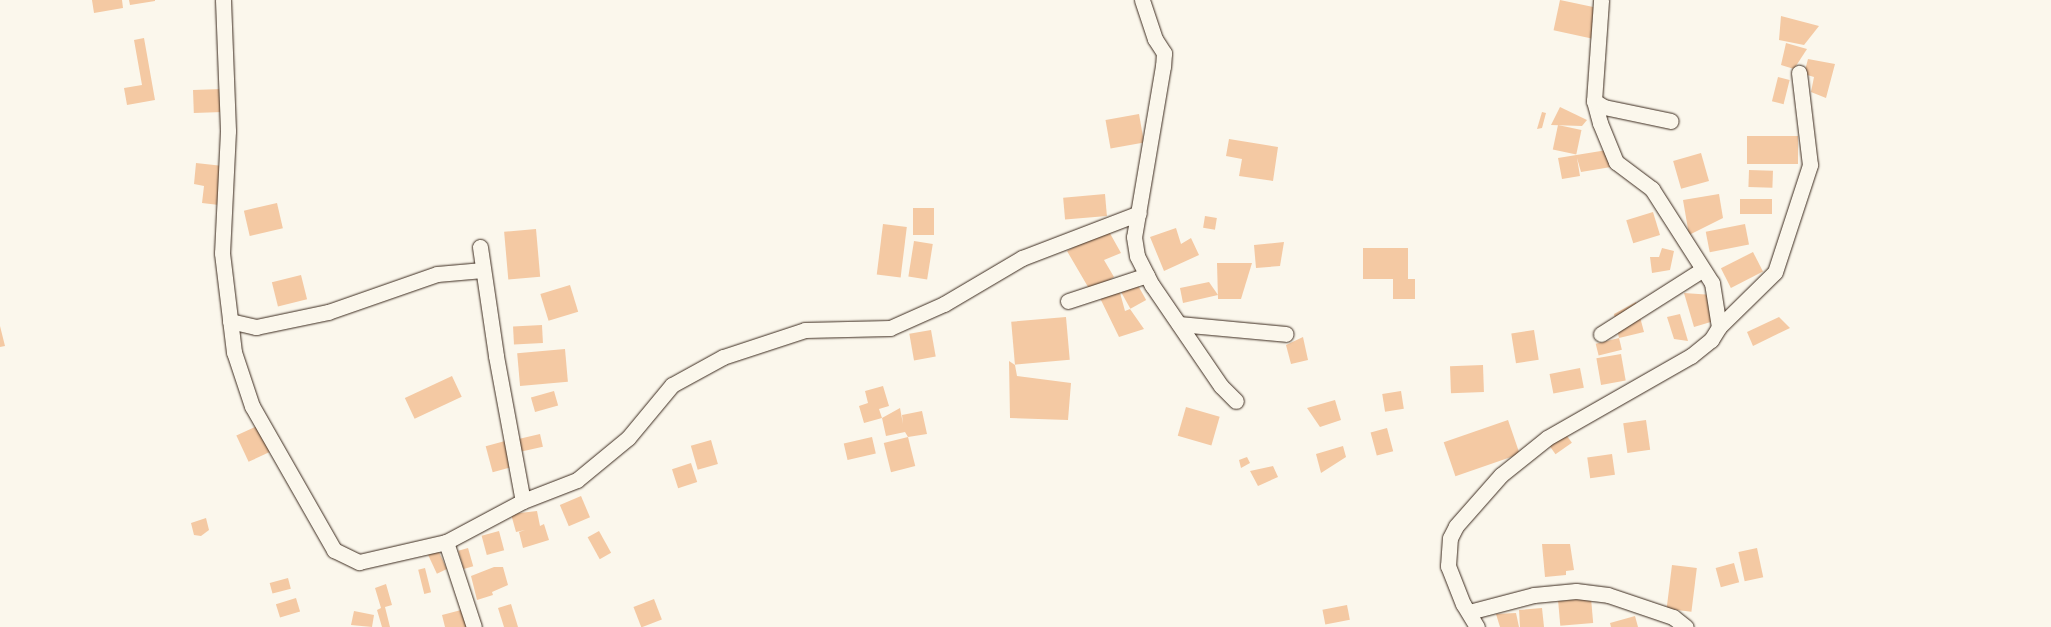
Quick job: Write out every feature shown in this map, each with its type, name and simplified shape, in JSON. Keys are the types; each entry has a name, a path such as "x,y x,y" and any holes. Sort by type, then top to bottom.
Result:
{"street":[{"path":"223,0 228,131 222,253 234,352 252,406 334,550 359,562 446,542 523,501 577,480 628,438 672,385 723,357 805,330 890,328 944,304 1022,258 1139,213"},
{"path":"1142,0 1155,39 1164,53 1164,66 1134,237 1136,256 1221,386 1236,401"},
{"path":"1601,0 1594,102 1616,162 1652,189 1712,283 1719,327"},
{"path":"1477,627 1454,584 1448,566 1450,538 1456,526 1501,476 1547,438 1691,356 1711,340 1719,327 1775,272 1810,165 1799,73"},
{"path":"1594,102 1604,107 1671,121"},
{"path":"480,247 523,501"},
{"path":"230,321 256,327 328,312 437,274 483,270"},
{"path":"1601,334 1702,270"},
{"path":"1068,301 1147,275"},
{"path":"1179,324 1286,334"},
{"path":"446,542 474,627"},
{"path":"1469,612 1534,595 1576,590 1608,595 1673,617 1686,627"}],"building":[{"path":"92,0 122,0 123,8 94,13"},
{"path":"129,0 155,0 155,1 130,5"},
{"path":"1560,0 1599,8 1593,39 1554,30"},
{"path":"1781,16 1819,26 1804,45 1779,40"},
{"path":"144,38 155,100 127,105 124,88 142,85 134,40"},
{"path":"1786,43 1807,49 1794,69 1781,65"},
{"path":"1808,59 1835,64 1826,98 1811,92 1814,77 1804,74"},
{"path":"1778,77 1790,80 1784,104 1772,101"},
{"path":"222,89 223,112 194,113 193,90"},
{"path":"1560,107 1587,120 1582,126 1551,125"},
{"path":"1542,112 1546,113 1542,128 1537,129"},
{"path":"1139,114 1144,143 1111,148 1106,120"},
{"path":"1558,125 1581,130 1576,154 1553,149"},
{"path":"1747,136 1798,136 1798,164 1747,164"},
{"path":"1229,139 1278,147 1273,181 1239,176 1242,159 1226,156"},
{"path":"1607,150 1611,167 1581,172 1577,158 1580,176 1562,179 1558,158"},
{"path":"1701,153 1709,181 1681,189 1673,161"},
{"path":"196,163 223,166 219,205 202,203 204,186 194,184"},
{"path":"1749,170 1773,171 1772,188 1748,187"},
{"path":"1105,194 1107,216 1065,220 1063,198"},
{"path":"1719,194 1723,218 1689,235 1683,200"},
{"path":"1740,199 1772,199 1772,214 1740,214"},
{"path":"277,203 283,228 250,236 244,211"},
{"path":"913,208 934,208 934,235 913,235"},
{"path":"1653,212 1660,235 1633,243 1626,220"},
{"path":"1205,216 1217,218 1215,230 1203,228"},
{"path":"883,224 907,227 901,278 877,275"},
{"path":"1745,224 1749,245 1710,252 1706,232"},
{"path":"1107,228 1121,253 1104,260 1114,277 1091,292 1067,251"},
{"path":"1176,228 1181,244 1191,238 1199,255 1164,271 1150,237"},
{"path":"536,229 540,277 508,280 504,232"},
{"path":"914,241 933,244 927,280 908,277"},
{"path":"1284,242 1280,266 1256,268 1254,245"},
{"path":"1363,248 1408,248 1408,279 1415,279 1415,299 1393,299 1393,279 1363,279"},
{"path":"1662,248 1674,251 1670,270 1652,273 1650,257 1659,257"},
{"path":"1753,252 1763,272 1731,288 1721,268"},
{"path":"1217,263 1252,263 1241,299 1218,299"},
{"path":"301,275 307,299 278,307 272,282"},
{"path":"1135,280 1146,300 1130,309 1119,289"},
{"path":"1209,282 1218,295 1183,303 1180,288"},
{"path":"570,285 578,312 549,321 540,294"},
{"path":"1119,289 1125,311 1130,309 1144,329 1119,337 1099,296"},
{"path":"1684,293 1713,295 1714,321 1694,327"},
{"path":"1636,302 1644,332 1619,338 1614,314"},
{"path":"1680,314 1688,341 1674,339 1667,317"},
{"path":"1066,317 1070,360 1015,365 1011,322"},
{"path":"1779,317 1790,328 1753,346 1747,332"},
{"path":"542,325 543,343 514,344 513,327"},
{"path":"0,326 5,346 0,347"},
{"path":"931,330 936,357 914,360 909,334"},
{"path":"1534,330 1539,360 1516,363 1511,334"},
{"path":"1303,337 1308,360 1291,364 1286,345"},
{"path":"1619,338 1622,350 1599,355 1596,344"},
{"path":"565,349 568,382 520,386 517,353"},
{"path":"1621,354 1626,381 1601,385 1596,358"},
{"path":"1009,361 1015,365 1017,376 1071,383 1068,420 1010,418"},
{"path":"1483,365 1484,392 1451,393 1450,366"},
{"path":"1580,368 1584,388 1553,394 1550,374"},
{"path":"452,376 462,397 415,419 405,398"},
{"path":"883,386 889,406 879,409 882,418 864,423 859,406 868,403 865,391"},
{"path":"554,391 558,405 535,412 531,398"},
{"path":"1401,391 1404,409 1385,412 1382,394"},
{"path":"1335,400 1341,420 1320,427 1307,408"},
{"path":"1186,407 1220,417 1211,445 1178,436"},
{"path":"900,408 903,424 902,415 922,411 927,434 908,437 905,432 886,436 882,418"},
{"path":"1508,420 1520,454 1455,476 1444,442"},
{"path":"1646,420 1650,450 1627,453 1623,423"},
{"path":"259,425 271,451 249,462 236,436"},
{"path":"1387,428 1393,451 1377,456 1371,432"},
{"path":"1565,433 1572,443 1555,454 1549,444"},
{"path":"540,434 543,447 521,452 519,439"},
{"path":"872,437 876,454 848,460 844,444"},
{"path":"908,437 915,466 891,472 884,443"},
{"path":"711,440 718,464 698,470 691,446"},
{"path":"505,441 512,467 493,472 486,446"},
{"path":"1343,446 1346,457 1321,473 1316,454"},
{"path":"1612,454 1615,475 1590,478 1587,457"},
{"path":"1247,457 1250,463 1241,468 1239,460"},
{"path":"691,463 697,482 678,488 672,469"},
{"path":"1273,466 1278,477 1258,486 1250,471"},
{"path":"581,496 590,517 569,526 560,505"},
{"path":"537,511 540,526 544,524 549,540 523,548 519,532 525,530 516,532 511,514"},
{"path":"206,518 209,530 201,536 194,535 191,523"},
{"path":"499,531 504,550 487,555 482,536"},
{"path":"599,531 611,553 600,559 588,537"},
{"path":"1542,544 1570,544 1574,570 1566,571 1566,575 1545,577"},
{"path":"468,548 473,566 464,569 458,551"},
{"path":"1757,548 1763,577 1745,581 1738,552"},
{"path":"438,550 447,569 437,574 428,555"},
{"path":"1734,563 1739,582 1721,587 1716,568"},
{"path":"1672,565 1697,568 1691,612 1667,609"},
{"path":"494,567 503,567 508,585 492,592 493,595 477,600 471,576"},
{"path":"425,568 431,592 424,594 418,570"},
{"path":"288,578 291,589 272,594 270,583"},
{"path":"386,584 392,605 385,607 390,627 382,627 377,610 381,608 375,588"},
{"path":"296,598 300,611 280,618 276,604"},
{"path":"1591,598 1593,623 1560,626 1558,601"},
{"path":"654,599 662,620 641,627 633,607"},
{"path":"511,604 518,627 504,627 498,608"},
{"path":"1347,605 1350,620 1325,624 1322,610"},
{"path":"1542,608 1544,627 1520,627 1519,610"},
{"path":"465,609 470,627 445,627 442,615"},
{"path":"354,611 374,615 372,627 351,625"},
{"path":"1516,613 1519,627 1500,627 1496,614"},
{"path":"1635,616 1638,627 1611,627 1610,623"}]}
